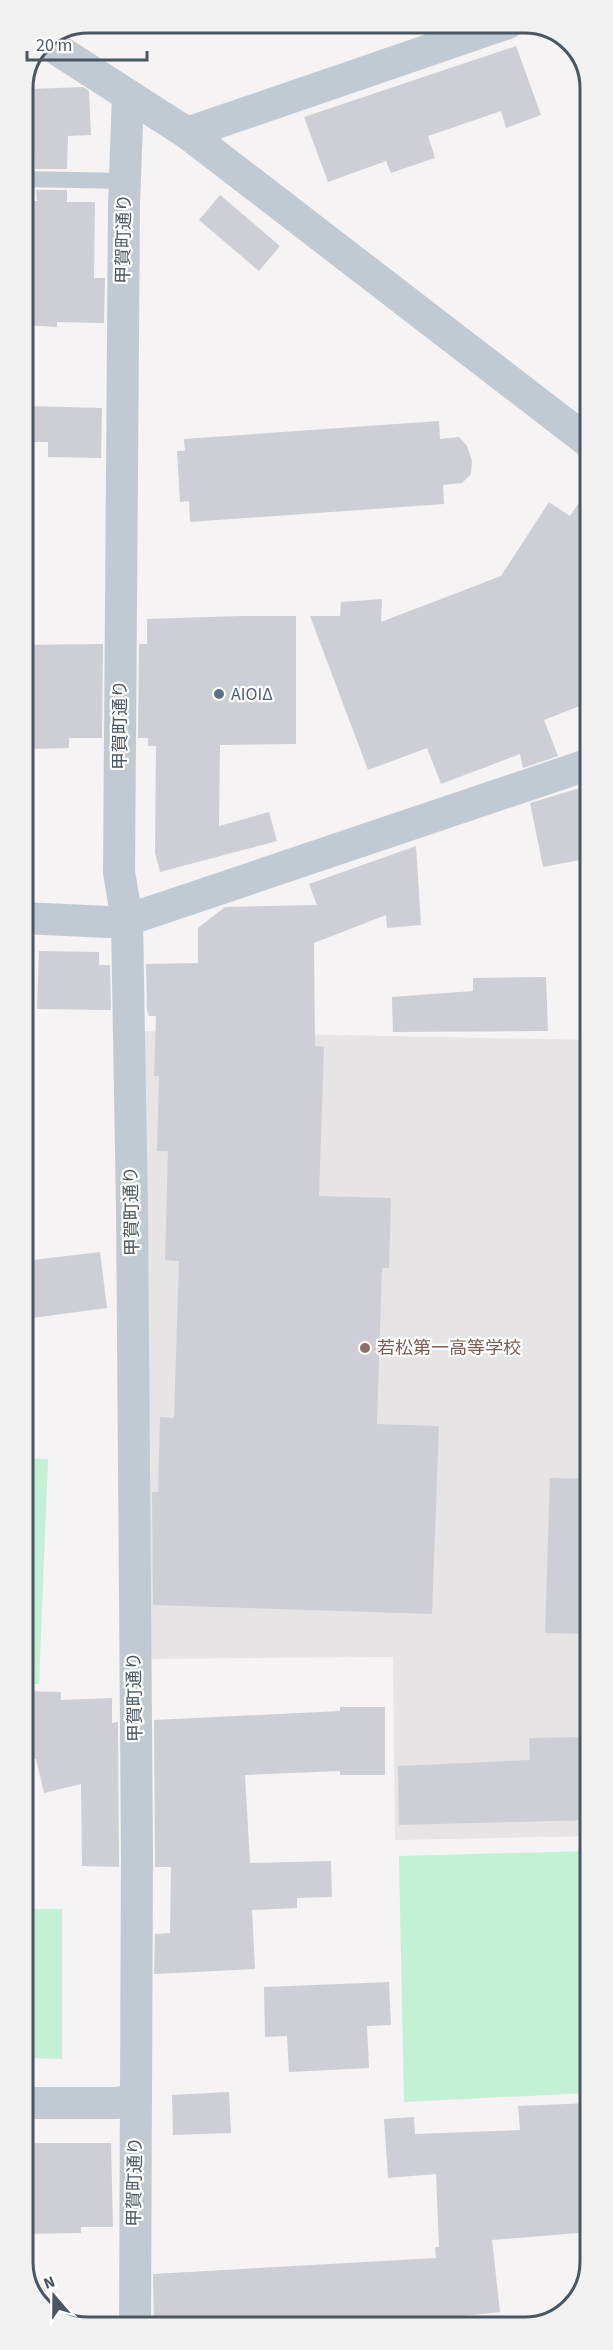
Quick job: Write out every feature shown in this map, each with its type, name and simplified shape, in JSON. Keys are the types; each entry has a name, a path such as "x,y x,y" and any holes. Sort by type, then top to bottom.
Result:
{"street":[{"path":"187,133 479,33"},
{"path":"52,46 187,133 580,435"},
{"name":"甲賀町通り","path":"128,95 125,181 120,872 127,920 132,1209 135,2317"},
{"path":"33,918 108,922 127,920 580,767"},
{"path":"33,2103 116,2103 136,2100"}],"lane":[{"path":"33,179 125,181"}],"shaded area":[{"name":"若松第一高等学校","path":"136,1031 580,1040 580,1836 395,1840 393,1657 145,1659"}],"green space":[{"path":"33,1458 48,1459 39,1684 33,1684"},
{"path":"580,1851 580,2093 404,2102 399,1856"},
{"path":"33,1909 62,1909 62,2059 33,2058"}],"building":[{"path":"516,46 541,115 506,128 501,111 428,136 435,158 391,173 386,161 328,182 304,117"},
{"path":"83,87 89,91 91,135 68,136 67,169 35,169 33,89"},
{"path":"36,190 67,190 67,202 95,202 94,278 105,278 104,323 57,322 57,327 33,326 33,201 37,201"},
{"path":"220,195 280,246 259,271 199,220"},
{"path":"33,406 102,408 101,458 48,457 48,442 33,442"},
{"path":"439,421 440,439 459,437 467,446 472,461 471,474 462,483 443,485 444,504 190,522 189,501 180,502 177,451 185,451 184,439"},
{"path":"549,502 570,516 580,502 580,706 544,720 558,756 523,768 520,754 441,784 427,748 368,770 310,616 340,616 341,602 382,599 381,622 501,576"},
{"path":"296,616 296,744 220,745 219,826 269,812 277,841 160,872 155,853 156,746 148,746 148,738 138,738 139,644 147,644 147,619"},
{"path":"103,644 102,738 69,738 69,748 33,749 33,645"},
{"path":"580,788 580,860 543,867 530,803"},
{"path":"416,846 421,925 387,928 386,915 314,943 315,1046 324,1047 319,1196 391,1198 389,1268 382,1268 377,1424 439,1426 432,1614 153,1605 152,1492 158,1492 160,1417 174,1418 179,1261 165,1260 168,1151 157,1151 159,1076 154,1076 156,1016 149,1016 147,1010 146,964 198,963 198,928 225,907 317,905 309,884"},
{"path":"39,951 99,952 99,965 110,965 111,1010 37,1009"},
{"path":"546,977 548,1031 393,1032 392,997 473,991 473,978"},
{"path":"100,1252 107,1308 33,1318 33,1260"},
{"path":"550,1478 580,1479 580,1634 545,1633"},
{"path":"33,1691 61,1692 61,1700 112,1698 112,1723 118,1722 119,1867 82,1866 81,1784 44,1793 36,1759 33,1759"},
{"path":"340,1707 385,1707 385,1775 340,1775 340,1771 245,1775 250,1863 331,1861 332,1897 297,1898 297,1908 252,1910 255,1969 154,1974 155,1934 170,1933 171,1867 155,1867 154,1720 340,1711"},
{"path":"580,1737 580,1820 399,1825 398,1766 530,1760 529,1738"},
{"path":"389,1982 391,2025 367,2026 369,2068 289,2072 287,2036 265,2037 264,1987"},
{"path":"229,2092 231,2133 173,2135 172,2095"},
{"path":"580,2103 580,2233 492,2240 500,2312 455,2317 154,2317 153,2274 436,2258 435,2247 439,2247 436,2174 388,2178 384,2119 414,2117 415,2134 520,2130 518,2106"},
{"path":"33,2143 111,2143 113,2227 81,2227 81,2233 33,2234"}],"place":[{"name":"AIOIΔ","path":"219,694"},
{"name":"若松第一高等学校","path":"365,1348"}]}
